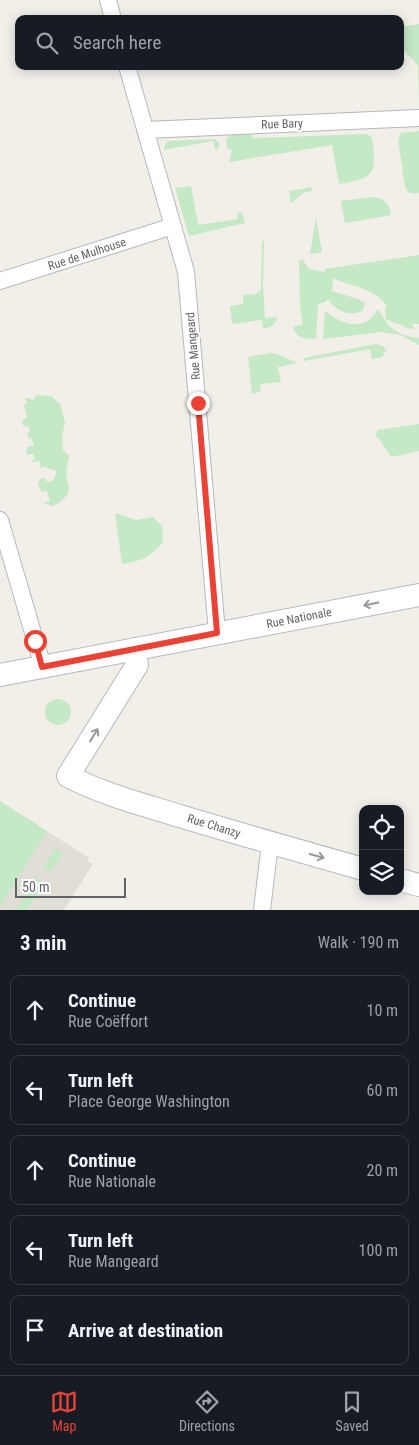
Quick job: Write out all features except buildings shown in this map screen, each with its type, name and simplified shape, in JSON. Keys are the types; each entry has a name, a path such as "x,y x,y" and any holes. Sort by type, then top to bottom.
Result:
{"main road":[{"name":"Rue Nationale","path":"0,675 419,595"},
{"name":"Rue Chanzy","path":"134,649 137,665 68,776 85,785 129,800 359,868"},
{"path":"404,881 419,885"}],"street":[{"path":"108,0 112,15"},
{"name":"Rue Mangeard","path":"128,70 186,272 217,633"},
{"name":"Rue Bary","path":"145,130 419,118"},
{"name":"Rue de Mulhouse","path":"0,281 173,226"},
{"path":"0,520 42,667"},
{"path":"262,910 270,843"}],"shaded area":[{"path":"0,801 89,858 87,861 93,864 64,910 0,910"}],"green space":[{"path":"419,24 419,102 418,66 404,52 404,26"},
{"path":"419,131 419,193 412,193 407,191 405,186 398,140 401,133"},
{"path":"238,132 252,133 253,138 367,134 372,138 373,167 367,176 339,184 332,145 229,162 232,150 227,148 226,140 229,136"},
{"path":"214,139 219,144 216,151 213,141 164,150 165,144 168,141"},
{"path":"191,186 198,225 238,219 237,213 242,212 245,223 189,236 175,188"},
{"path":"311,187 312,191 303,193 291,203 289,191"},
{"path":"371,197 379,198 385,202 389,207 391,215 345,223 341,201"},
{"path":"316,218 322,252 310,254"},
{"path":"262,241 264,241 263,286 265,318 276,317 277,319 272,326 263,329 262,320 232,324 230,306 243,304 243,295 256,294 261,290"},
{"path":"419,255 419,324 411,324 415,329 406,328 386,319 385,309 387,306 376,295 332,278 332,291 365,303 363,310 354,313 343,312 330,303 328,299 318,304 316,339 299,336 294,331 293,327 303,324 300,307 299,261 303,260 309,269 325,272 324,269"},
{"path":"378,309 386,322 394,330 419,338 419,345 400,335 382,332 323,339 325,311 346,323 360,324 373,317"},
{"path":"376,344 383,346 386,351 382,357 372,359 370,349 304,361 303,358"},
{"path":"272,353 297,363 278,367 281,382 260,384 261,391 252,394 248,357"},
{"path":"36,395 51,396 60,404 65,423 62,436 63,450 69,456 66,474 69,490 60,502 53,506 44,503 50,501 47,491 42,492 38,485 39,479 44,478 50,482 54,479 57,471 44,467 40,468 41,463 30,461 35,459 33,454 27,455 26,451 28,447 34,445 32,439 27,435 30,431 28,426 24,427 22,422 27,418 24,404 27,403 25,397 33,400"},
{"path":"419,424 419,451 391,457 380,440 375,436 378,430"},
{"path":"115,513 136,520 153,517 162,526 163,542 145,558 122,564"},
{"path":"58,699 67,703 71,712 67,721 58,725 49,721 45,712 49,703"},
{"path":"0,801 47,831 0,907"},
{"path":"56,848 63,853 51,872 43,867"},
{"path":"37,878 44,883 27,910 16,910"}],"route":[{"path":"35,641 42,667 217,633 198,403"}]}
